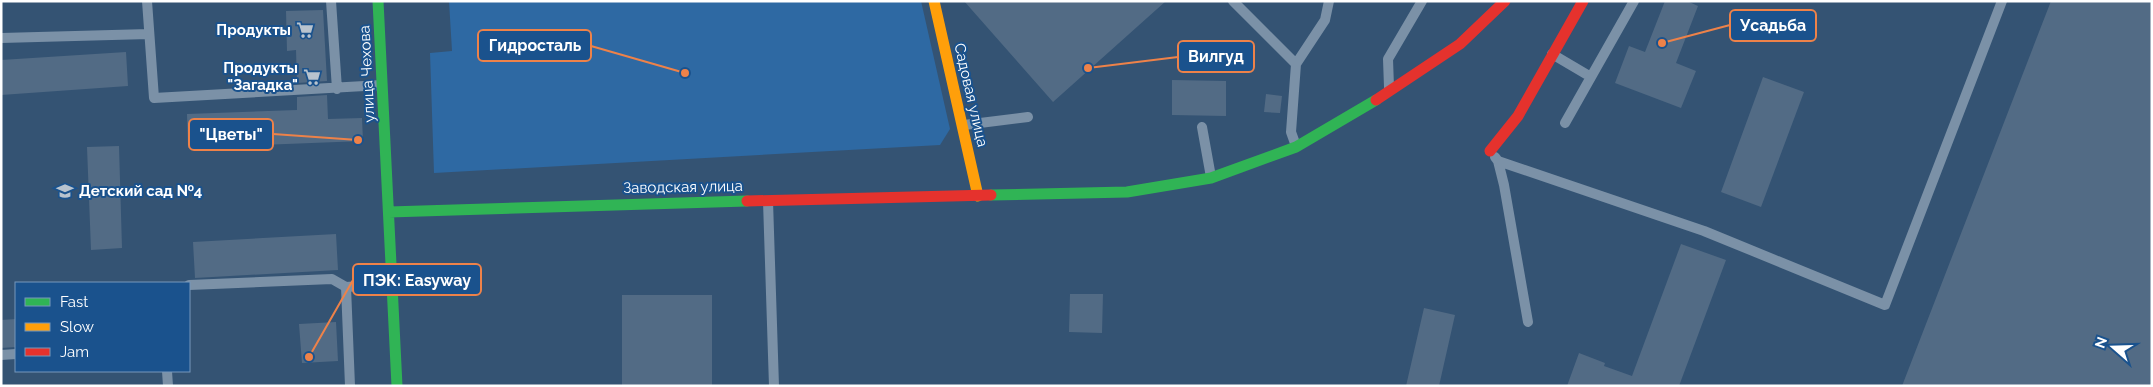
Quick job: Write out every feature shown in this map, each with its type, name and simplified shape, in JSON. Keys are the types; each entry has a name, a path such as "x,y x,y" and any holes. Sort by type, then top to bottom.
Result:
{"main road":[{"name":"улица Чехова","path":"378,1 396,386"},
{"name":"Садовая улица","path":"934,1 954,113 962,126 978,196"},
{"name":"Заводская улица","path":"389,212 569,205 1127,192 1211,178 1296,147 1355,114 1460,44 1505,1"},
{"path":"1490,151 1518,116 1583,1"}],"lane":[{"path":"147,1 154,98 383,85"},
{"path":"331,1 337,89"},
{"path":"1234,1 1296,64"},
{"path":"1296,147 1290,132 1296,64 1325,20 1329,1"},
{"path":"1390,90 1388,59 1422,1"},
{"path":"1565,123 1634,1"},
{"path":"1498,161 1704,231 1885,305 2002,1"},
{"path":"1,38 148,34"},
{"path":"1552,54 1591,77"},
{"path":"962,126 1028,117"},
{"path":"1202,127 1211,178"},
{"path":"1490,151 1498,161 1528,322"},
{"path":"768,200 774,386"},
{"path":"190,285 332,279 346,287 391,284"},
{"path":"346,287 350,386"},
{"path":"1,355 15,354"},
{"path":"167,372 168,386"}],"shaded area":[{"path":"449,1 921,1 950,129 940,145 434,173 430,53 452,51"}],"building":[{"path":"964,1 1166,1 1053,102"},
{"path":"1665,1 1687,1 1698,6 1676,63 1696,71 1681,108 1615,83 1629,46 1645,52"},
{"path":"2051,1 2152,1 2152,386 1902,386"},
{"name":"Продукты","path":"323,10 327,81 297,83 296,50 287,51 286,11"},
{"path":"126,52 128,86 1,95 1,60"},
{"path":"1763,77 1804,92 1761,207 1721,192"},
{"path":"1172,80 1226,81 1226,116 1172,115"},
{"path":"1266,94 1282,96 1280,113 1264,112"},
{"path":"327,95 328,119 362,118 363,141 188,148 187,114 297,110 297,97"},
{"path":"119,146 122,248 91,250 87,147"},
{"path":"336,234 338,270 195,278 193,242"},
{"path":"1681,244 1726,260 1679,386 1567,386 1579,353 1605,363 1604,366 1632,376"},
{"path":"1070,294 1103,294 1102,333 1069,332"},
{"path":"622,295 712,295 712,386 622,386"},
{"path":"1424,308 1455,315 1439,386 1406,386"},
{"path":"15,319 15,347 1,348 1,320"},
{"path":"336,322 338,361 302,363 299,324"}],"traffic: fast":[{"path":"378,1 397,386"},
{"path":"991,195 1127,192 1211,178 1296,147 1376,100"},
{"path":"389,212 747,201"}],"traffic: slow":[{"path":"934,1 978,196"}],"traffic: jam":[{"path":"1376,100 1460,44 1505,1"},
{"path":"1490,151 1518,116 1583,1"},
{"path":"747,201 991,195"}],"place":[{"name":"Продукты","path":"305,30"},
{"name":"Усадьба","path":"1662,43"},
{"name":"Вилгуд","path":"1088,68"},
{"name":"Гидросталь","path":"685,73"},
{"name":"Продукты \"Загадка\"","path":"312,77"},
{"name":"\"Цветы\"","path":"358,140"},
{"name":"Детский сад №4","path":"65,191"},
{"name":"ПЭК: Easyway","path":"309,357"}]}
